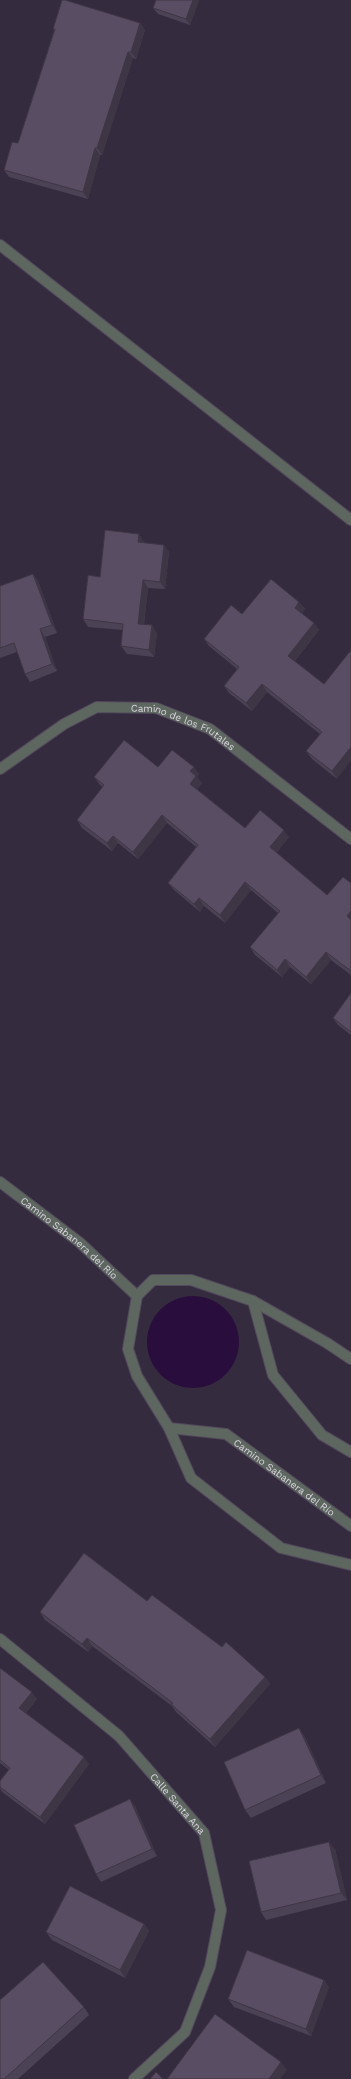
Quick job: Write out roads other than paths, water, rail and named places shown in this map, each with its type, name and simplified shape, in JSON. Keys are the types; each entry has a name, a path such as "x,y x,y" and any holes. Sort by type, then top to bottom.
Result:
{"street":[{"path":"0,245 351,520"},
{"name":"Camino de los Frutales","path":"0,769 64,724 97,707 156,708 210,729 351,840"},
{"name":"Camino Sabanera del Río","path":"0,1182 79,1242 137,1296"},
{"path":"351,1359 328,1343 253,1301 191,1280 153,1280 137,1296 128,1349 136,1376 169,1428 191,1478 281,1548 351,1565"},
{"path":"253,1301 274,1375 322,1435 351,1452"},
{"name":"Camino Sabanera del Río","path":"169,1428 226,1434 351,1526"},
{"name":"Calle Santa Ana","path":"0,1639 119,1736 204,1833 221,1910 210,1967 185,2032 134,2079"}]}
